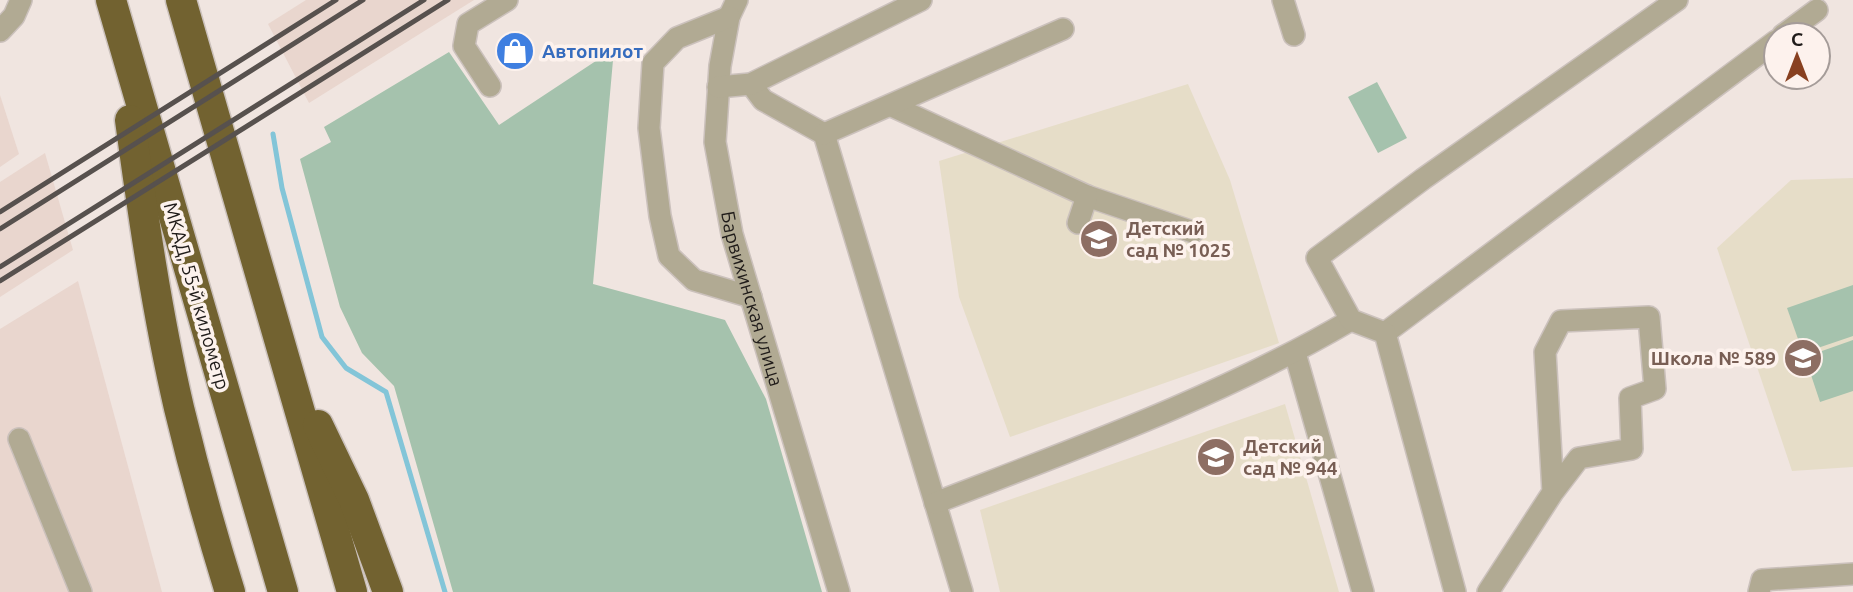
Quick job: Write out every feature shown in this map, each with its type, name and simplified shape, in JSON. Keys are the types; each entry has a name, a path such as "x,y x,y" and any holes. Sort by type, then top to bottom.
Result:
{"highway":[{"path":"181,0 352,592"},
{"path":"114,11 145,234 164,334 195,473 230,592"},
{"name":"МКАД, 55-й километр","path":"114,11 283,592"},
{"path":"279,346 354,500 388,592"}],"street":[{"path":"0,6 10,0"},
{"path":"0,32 14,16 21,0"},
{"path":"490,86 464,46 468,24 507,0"},
{"path":"718,87 751,84 921,0"},
{"path":"1283,0 1294,35"},
{"path":"1385,333 1351,320 1317,258 1423,179 1677,0"},
{"path":"733,9 677,38 653,63 649,128 660,216 669,256 694,280 751,297"},
{"name":"Барвихинская улица","path":"733,9 718,87 715,142 732,234 839,592"},
{"path":"1801,21 1817,9"},
{"path":"824,134 1063,29"},
{"path":"1385,333 1762,51"},
{"path":"751,84 763,100 824,134 962,592"},
{"path":"892,106 1087,196 1193,232"},
{"path":"1078,223 1087,196"},
{"path":"1488,592 1553,492 1579,458 1632,449 1630,398 1655,389 1649,317 1561,321 1545,352 1553,492"},
{"path":"935,503 1166,413 1296,352 1351,320"},
{"path":"1385,333 1455,592"},
{"path":"1296,352 1363,592"},
{"path":"19,439 81,592"},
{"path":"1759,592 1762,580 1853,574"}],"shaded area":[{"path":"306,0 474,0 309,103 268,24"},
{"name":"Детский сад № 1025","path":"1188,84 1230,180 1279,343 1010,437 959,297 939,161"},
{"path":"0,95 19,154 0,167"},
{"path":"45,153 73,250 0,297 0,182"},
{"name":"Школа № 589","path":"1853,178 1853,467 1792,471 1717,248 1791,180"},
{"path":"78,281 162,592 0,592 0,329"},
{"name":"Детский сад № 944","path":"1285,404 1339,592 1000,592 980,510"}],"green space":[{"path":"614,49 593,284 725,320 766,399 822,592 453,592 394,386 362,353 340,307 300,159 331,142 324,127 449,52 499,125"},
{"path":"1377,82 1407,138 1378,153 1348,97"},
{"path":"1853,285 1853,336 1803,353 1787,308"},
{"path":"1853,340 1853,391 1820,402 1805,357"}],"waterway":[{"path":"273,134 282,188 322,337 346,368 386,392 445,592"}],"railway":[{"path":"0,212 336,0"},
{"path":"0,229 363,0"},
{"path":"0,267 424,0"},
{"path":"0,281 448,0"}],"place":[{"name":"Автопилот","path":"515,51"},
{"name":"Детский сад № 1025","path":"1099,239"},
{"name":"Школа № 589","path":"1803,358"},
{"name":"Детский сад № 944","path":"1216,457"}]}
